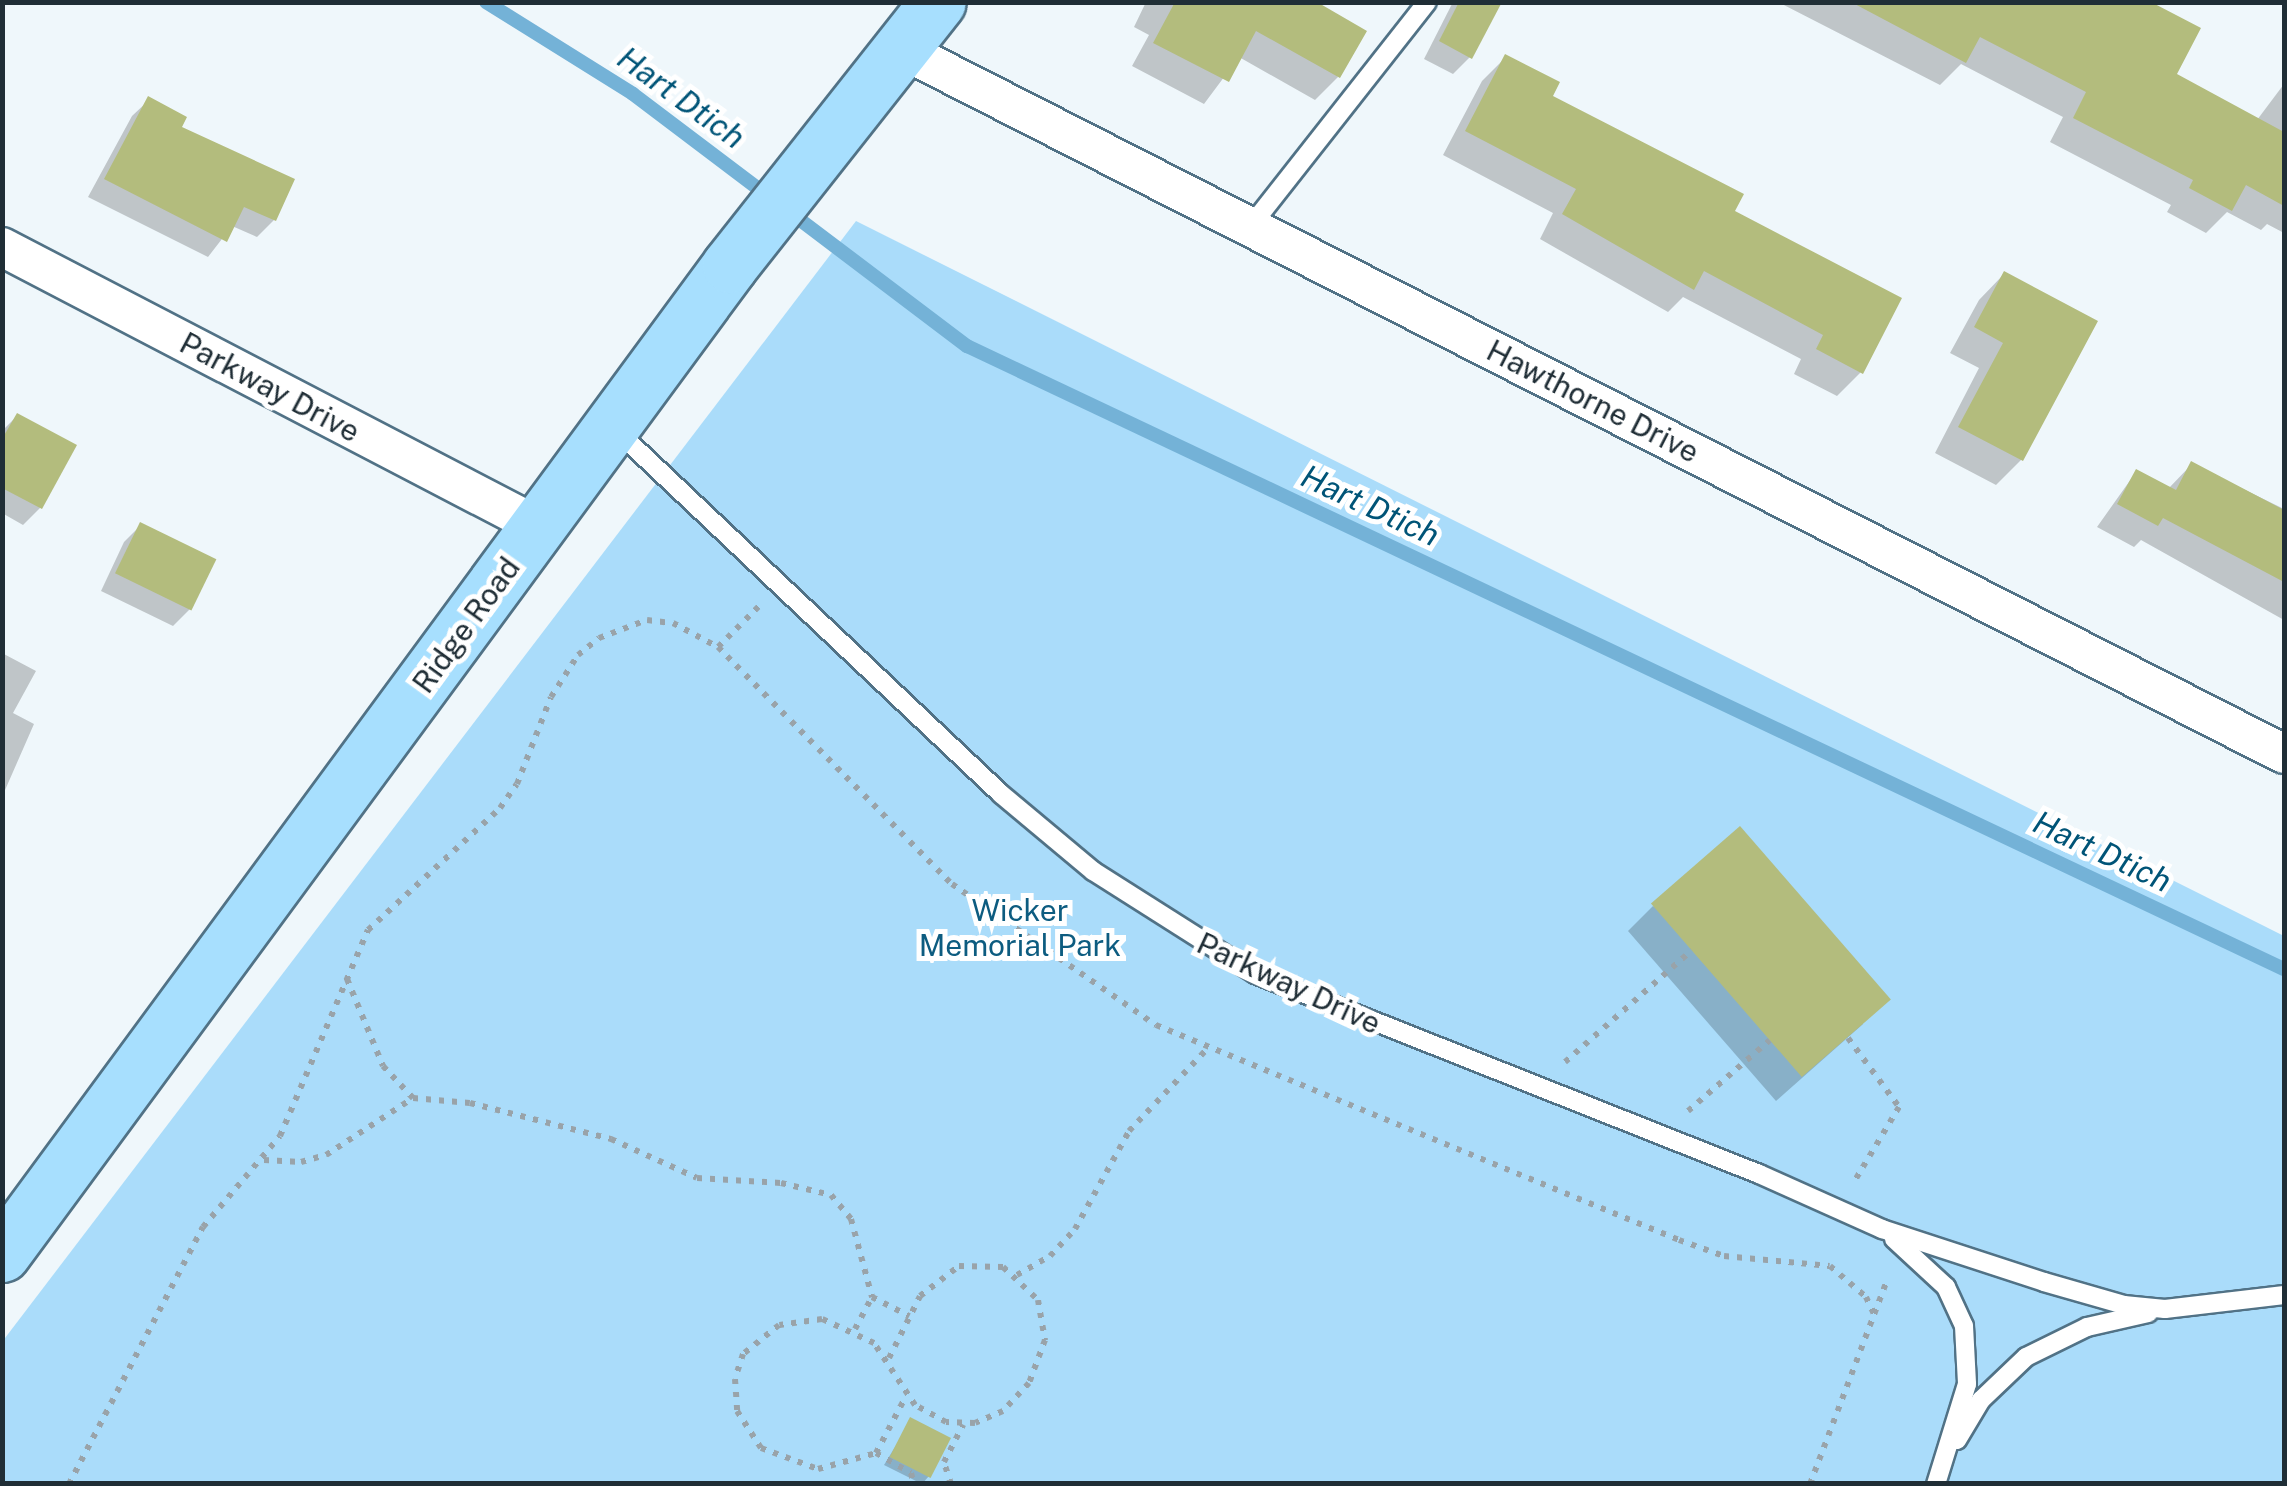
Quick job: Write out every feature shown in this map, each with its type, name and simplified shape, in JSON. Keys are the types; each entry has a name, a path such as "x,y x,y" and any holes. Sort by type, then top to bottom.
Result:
{"main road":[{"name":"Ridge Road","path":"7,1240 730,265 938,2"}],"street":[{"name":"Hawthorne Drive","path":"901,49 2284,754"},
{"name":"Parkway Drive","path":"2,247 538,526"}],"lane":[{"path":"1250,227 1427,2"},
{"name":"Parkway Drive","path":"611,426 1001,794 1092,872 1174,928 1255,974 1839,1207 1882,1229"},
{"path":"1882,1229 1946,1286 1964,1326 1966,1384 1936,1484"},
{"path":"1882,1229 2124,1305 2165,1309"},
{"path":"1944,1462 1982,1400 2026,1357 2087,1327 2165,1309 2284,1294"}],"path":[{"path":"718,647 778,586"},
{"path":"69,1484 203,1228 263,1160 302,1090 368,930 500,808 517,784 551,697 578,655 625,625 647,620 673,623 718,647 952,884 1100,991 1207,1049 1724,1256 1830,1266 1866,1296 1874,1316"},
{"path":"1536,1088 1692,950"},
{"path":"346,978 383,1066 413,1098"},
{"path":"1839,1207 1899,1107 1848,1038"},
{"path":"1659,1135 1770,1040"},
{"path":"1017,1275 1050,1256 1075,1229 1129,1131 1207,1049"},
{"path":"263,1160 301,1162 326,1155 413,1098 470,1102 581,1130 697,1178 781,1182 831,1194 851,1220 872,1297 855,1330"},
{"path":"1810,1484 1901,1244"},
{"path":"889,1358 929,1284 960,1266 992,1264 1017,1275 1038,1300 1044,1319 1040,1358 1018,1400 963,1425 944,1462 951,1484"},
{"path":"872,1297 909,1316"},
{"path":"905,1398 876,1454 838,1467 802,1467 761,1448 737,1410 739,1365 763,1333 810,1318 855,1330 889,1358 905,1398 963,1425"},
{"path":"876,1454 911,1472 914,1484"}],"green space":[{"name":"Wicker Memorial Park","path":"856,221 2284,936 2284,1483 3,1483 2,1342"}],"building":[{"path":"1175,2 1317,2 1367,31 1340,78 1256,31 1229,82 1153,43"},
{"path":"1459,2 1502,2 1472,59 1439,41"},
{"path":"1851,2 2151,2 2201,28 2177,74 2284,132 2284,206 2246,185 2232,211 2189,188 2193,180 2073,118 2086,92 1980,37 1966,63"},
{"path":"1505,54 1560,82 1553,96 1744,194 1735,211 1902,298 1863,374 1816,349 1823,335 1704,271 1694,290 1562,214 1576,189 1465,131"},
{"path":"148,96 187,117 182,127 295,179 276,221 244,207 227,242 104,179"},
{"path":"2004,271 2098,321 2023,461 1958,427 2003,343 1974,327"},
{"path":"17,413 77,445 42,509 2,488 2,439"},
{"path":"2191,461 2284,510 2284,582 2163,518 2158,526 2117,504 2136,469 2176,490"},
{"path":"140,522 216,559 191,610 115,573"},
{"path":"1740,826 1891,1000 1802,1077 1651,903"},
{"path":"910,1417 951,1438 931,1478 890,1457"}],"waterway":[{"name":"Hart Dtich","path":"486,2 633,94 769,197"},
{"name":"Hart Dtich","path":"787,210 967,346 2284,969"}]}
